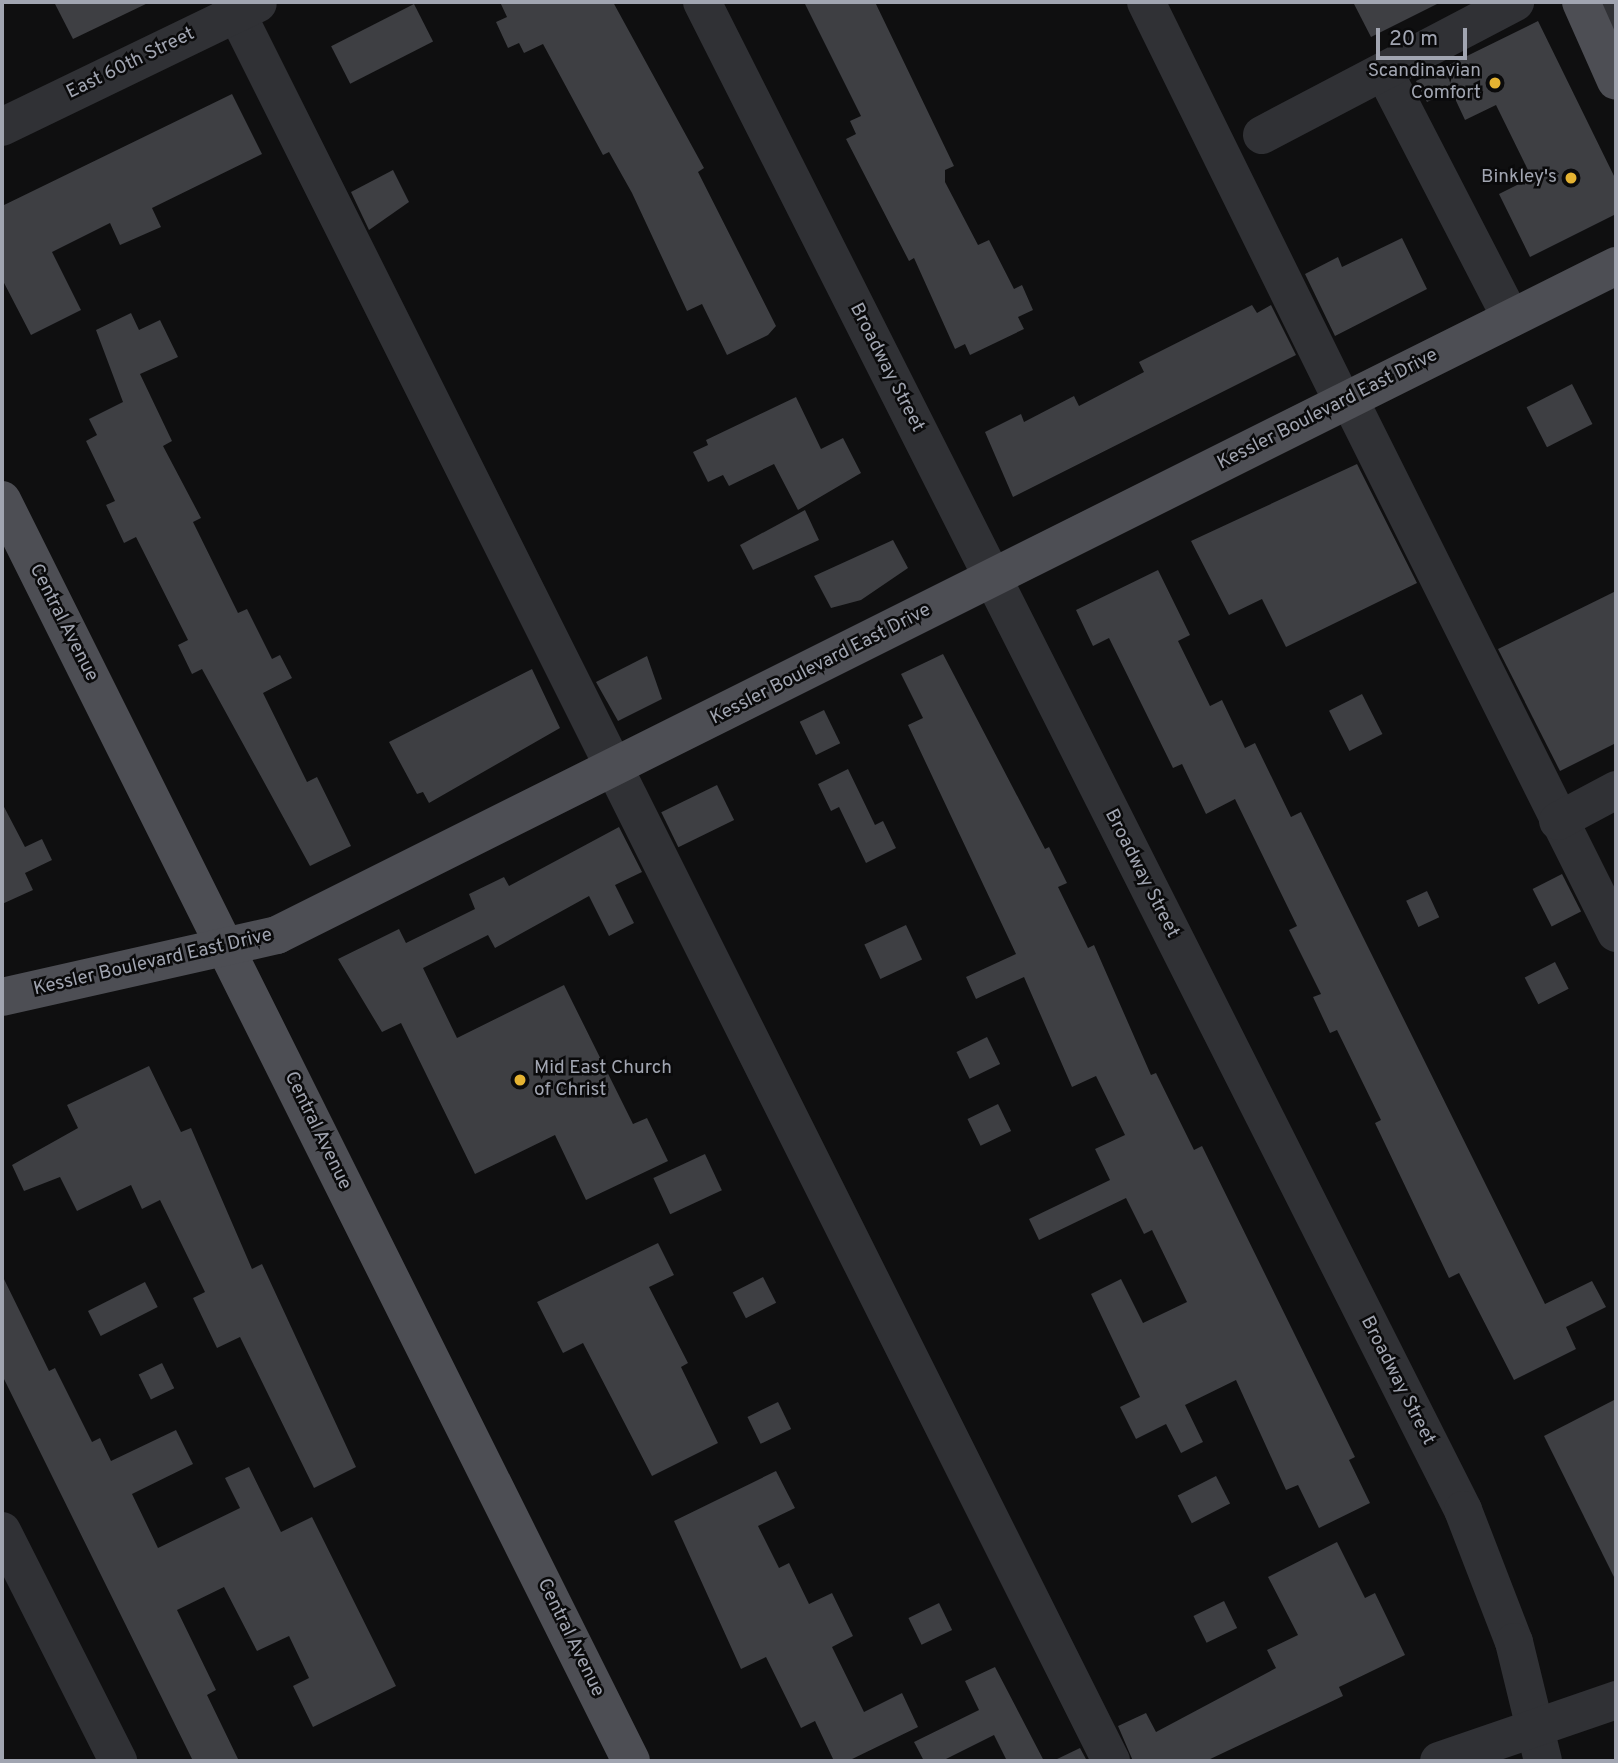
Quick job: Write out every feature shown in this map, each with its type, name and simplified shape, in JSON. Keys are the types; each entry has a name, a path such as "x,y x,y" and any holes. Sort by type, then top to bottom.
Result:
{"main road":[{"path":"1581,2 1616,81"},
{"name":"Kessler Boulevard East Drive","path":"2,997 277,935 614,770 1616,266"},
{"name":"Central Avenue","path":"2,500 631,1761"}],"street":[{"name":"Broadway Street","path":"702,2 1463,1510 1511,1631 1543,1761"},
{"path":"1146,2 1616,933"},
{"path":"1262,135 1515,2"},
{"path":"1611,2 1616,12"},
{"path":"244,14 614,770 1111,1761"},
{"name":"East 60th Street","path":"2,127 244,14"},
{"path":"1384,72 1511,318"},
{"path":"1558,821 1616,790"},
{"path":"2,1531 118,1761"},
{"path":"1439,1761 1534,1724 1616,1700"}],"building":[{"path":"54,2 150,2 73,39"},
{"path":"500,2 613,2 704,168 698,172 776,326 768,335 727,355 702,304 687,311 632,193 609,152 603,155 543,44 524,53 519,43 508,48 496,22 507,17"},
{"path":"804,2 875,2 954,166 945,170 945,182 978,245 989,240 1014,289 1022,285 1033,310 1018,317 1024,329 970,355 965,344 955,349 914,258 909,261 846,139 856,134 850,121 861,116"},
{"path":"1353,2 1441,2 1371,37"},
{"path":"414,4 433,41 350,84 331,46"},
{"path":"1538,21 1616,180 1616,214 1530,257 1499,194 1523,182 1520,175 1528,170 1496,105 1465,120 1451,90 1427,102 1416,81"},
{"path":"232,94 262,154 152,208 161,227 120,245 110,223 52,252 81,310 31,335 2,279 2,206"},
{"path":"393,170 409,202 369,230 351,192"},
{"path":"1402,238 1427,289 1335,336 1305,274 1338,257 1342,267"},
{"path":"1252,305 1257,313 1271,305 1296,355 1013,497 985,432 1021,414 1024,422 1074,396 1079,406 1144,372 1139,362"},
{"path":"131,313 139,330 160,320 178,357 140,374 172,441 163,446 201,518 193,522 238,613 247,609 272,659 280,655 292,678 263,693 307,782 317,777 351,846 310,866 202,669 192,674 178,645 188,640 136,537 124,543 106,505 115,501 86,441 97,435 89,419 123,402 96,330"},
{"path":"1572,384 1592,424 1547,447 1527,407"},
{"path":"796,397 821,449 843,438 861,473 798,510 774,464 729,486 723,475 708,482 693,452 708,445 706,440"},
{"path":"1357,464 1417,583 1286,647 1262,599 1229,615 1191,541"},
{"path":"805,510 819,540 753,570 740,545"},
{"path":"893,540 908,568 861,600 831,608 814,576"},
{"path":"1158,570 1190,635 1178,641 1210,706 1222,700 1245,748 1255,743 1291,817 1301,812 1545,1304 1592,1281 1606,1307 1566,1327 1576,1349 1514,1380 1459,1273 1449,1278 1375,1123 1381,1120 1337,1030 1330,1033 1313,997 1321,994 1289,930 1297,926 1235,799 1206,814 1182,764 1173,768 1109,638 1093,646 1076,610"},
{"path":"1616,591 1616,743 1560,771 1498,649"},
{"path":"943,654 1045,849 1049,847 1067,883 1058,887 1088,948 1094,945 1151,1075 1156,1073 1194,1150 1202,1146 1355,1457 1349,1460 1370,1503 1319,1528 1298,1485 1286,1490 1236,1380 1185,1405 1203,1442 1181,1453 1166,1424 1136,1439 1120,1407 1140,1397 1091,1294 1121,1279 1143,1323 1187,1302 1152,1230 1144,1234 1126,1198 1039,1240 1029,1219 1110,1180 1095,1149 1125,1135 1096,1076 1072,1087 1024,977 976,999 966,977 1016,954 908,725 923,718 901,674"},
{"path":"647,656 662,699 618,721 596,682"},
{"path":"532,669 560,728 429,803 423,792 417,794 389,742"},
{"path":"1362,694 1382,734 1349,751 1329,711"},
{"path":"824,710 840,743 816,755 800,722"},
{"path":"848,769 875,825 883,821 896,848 866,863 839,807 831,811 818,784"},
{"path":"717,785 734,820 678,847 661,812"},
{"path":"2,803 25,847 42,839 52,860 25,873 33,890 2,904"},
{"path":"619,827 642,872 615,885 634,923 609,936 589,896 495,948 488,935 423,968 457,1038 564,985 633,1124 647,1118 668,1161 586,1200 555,1135 475,1174 401,1023 382,1032 338,959 399,929 406,943 475,909 469,894 504,877 509,886"},
{"path":"1562,874 1581,911 1552,926 1533,889"},
{"path":"1427,891 1439,917 1418,927 1406,901"},
{"path":"906,925 922,959 880,979 864,944"},
{"path":"1555,962 1569,989 1538,1004 1525,977"},
{"path":"987,1037 1000,1064 970,1079 956,1052"},
{"path":"149,1066 181,1132 191,1128 252,1269 262,1264 356,1467 314,1488 240,1337 217,1348 193,1298 205,1292 160,1200 142,1209 131,1185 77,1211 60,1177 24,1191 12,1165 78,1128 67,1105"},
{"path":"998,1104 1011,1131 981,1146 967,1119"},
{"path":"705,1154 722,1190 670,1214 653,1178"},
{"path":"658,1243 674,1275 649,1287 688,1363 681,1367 718,1443 652,1476 583,1343 563,1353 537,1302"},
{"path":"2,1275 49,1371 55,1368 92,1442 100,1438 111,1461 176,1430 193,1464 132,1494 158,1548 240,1508 225,1478 249,1467 281,1532 312,1517 396,1686 313,1727 293,1686 309,1678 289,1636 257,1651 224,1587 177,1610 216,1690 207,1695 239,1761 193,1761 2,1375"},
{"path":"763,1277 776,1303 746,1318 733,1292"},
{"path":"145,1282 158,1307 101,1336 88,1311"},
{"path":"162,1363 174,1388 151,1400 139,1374"},
{"path":"1616,1399 1616,1581 1544,1436"},
{"path":"778,1402 791,1429 761,1444 747,1417"},
{"path":"776,1471 795,1508 758,1526 779,1568 789,1563 809,1604 832,1593 853,1636 832,1647 864,1712 902,1693 918,1727 848,1761 834,1761 815,1721 801,1728 766,1657 741,1669 674,1521"},
{"path":"1216,1476 1230,1504 1192,1523 1178,1496"},
{"path":"1337,1542 1365,1598 1375,1593 1405,1655 1339,1687 1343,1696 1206,1761 1133,1761 1118,1726 1146,1713 1156,1732 1276,1668 1267,1650 1298,1635 1268,1577"},
{"path":"1224,1601 1237,1628 1207,1643 1193,1616"},
{"path":"939,1603 952,1630 922,1645 908,1618"},
{"path":"995,1667 1044,1761 1007,1761 994,1735 942,1761 924,1761 914,1742 979,1710 965,1681"},
{"path":"1080,1748 1087,1761 1053,1761"}],"place":[{"name":"Scandinavian Comfort","path":"1495,83"},
{"name":"Binkley's","path":"1571,178"},
{"name":"Mid East Church of Christ","path":"520,1080"}]}
